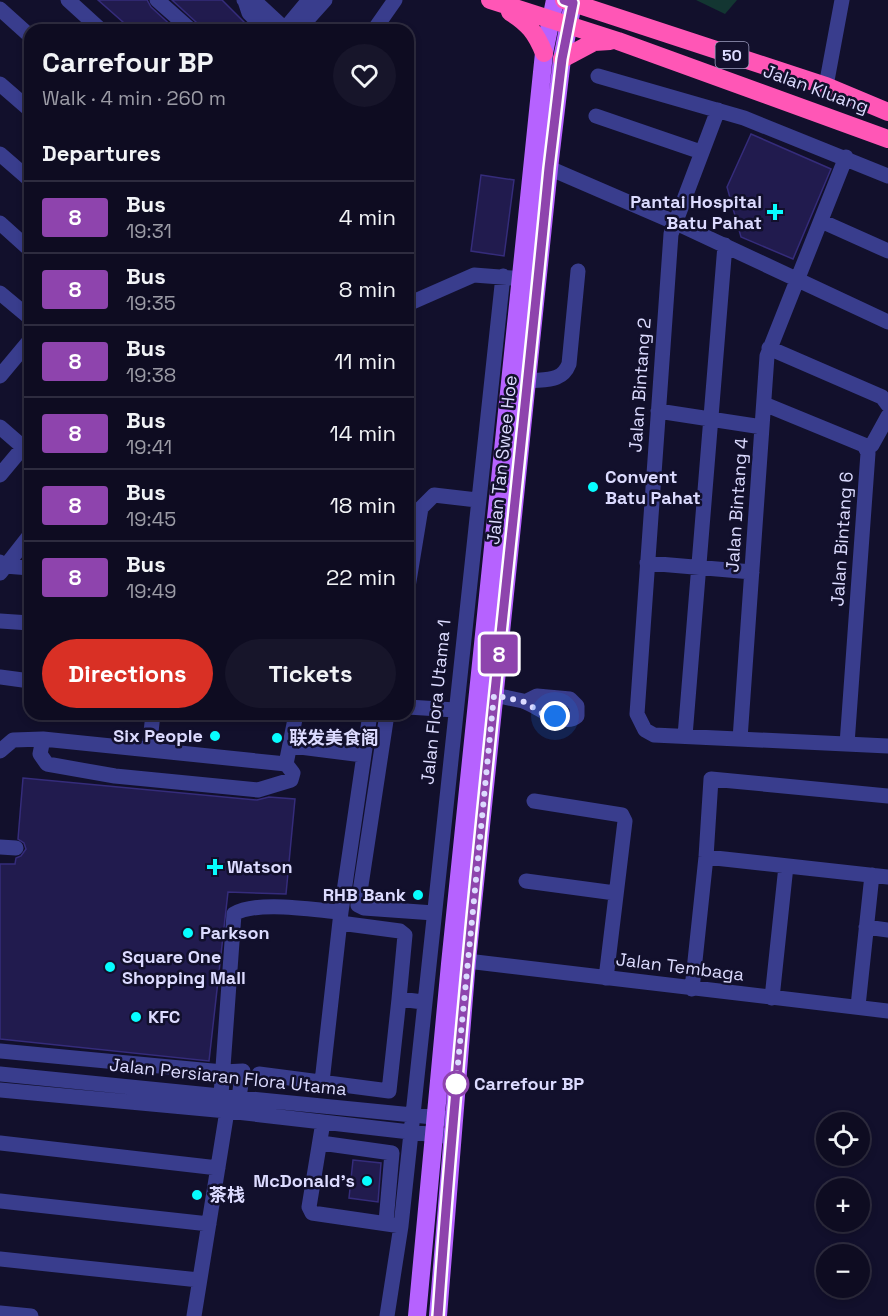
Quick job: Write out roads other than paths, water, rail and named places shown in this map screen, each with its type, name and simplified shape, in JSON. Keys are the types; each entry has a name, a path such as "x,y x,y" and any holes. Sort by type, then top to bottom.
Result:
{"highway":[{"name":"Jalan Kluang","path":"493,1 618,41 888,139"},
{"path":"493,1 527,23 537,36 544,53"},
{"name":"Jalan Kluang","path":"569,2 826,86 888,112"},
{"path":"562,59 594,42 618,41"}],"main road":[{"name":"Jalan Tan Swee Hoe","path":"438,1316 443,1127 512,278 544,53 555,0"},
{"name":"Jalan Tan Swee Hoe","path":"417,1316 467,961 529,381 549,168 568,26 569,2"}],"street":[{"path":"68,0 94,24"},
{"path":"157,0 184,24"},
{"path":"244,0 259,5 281,24"},
{"path":"244,0 249,13 260,24"},
{"path":"292,24 309,0"},
{"path":"295,24 325,0"},
{"path":"378,24 395,0"},
{"path":"826,86 842,0"},
{"path":"0,9 24,31"},
{"path":"598,76 718,110 846,157 888,176"},
{"path":"0,84 24,105"},
{"name":"Jalan Bintang 2","path":"685,736 654,735 645,730 637,714 670,234 718,110"},
{"path":"596,116 701,152"},
{"path":"0,154 24,175"},
{"name":"Jalan Bintang 4","path":"740,739 769,348 846,157"},
{"path":"549,168 725,245 888,322"},
{"path":"820,221 888,251"},
{"path":"0,223 24,245"},
{"path":"725,245 685,736 888,746"},
{"path":"529,381 559,377 566,373 569,364 578,270"},
{"path":"414,301 474,275 512,278"},
{"name":"Jalan Flora Utama 1","path":"387,1316 401,1226 477,500 512,278"},
{"path":"0,293 24,313"},
{"path":"2,371 24,347"},
{"path":"769,348 882,397 888,405"},
{"name":"Jalan Bintang 6","path":"764,404 864,445 868,453 847,744"},
{"path":"658,411 762,427"},
{"path":"866,449 872,445 888,416"},
{"path":"0,427 24,441"},
{"path":"0,475 24,447"},
{"path":"414,550 421,508 434,495 477,500"},
{"path":"2,567 24,542"},
{"path":"647,563 752,572"},
{"path":"2,567 24,568"},
{"path":"0,621 24,623"},
{"path":"0,677 24,680"},
{"path":"494,695 525,702"},
{"path":"414,707 455,710"},
{"path":"149,750 152,720"},
{"path":"283,765 292,746 295,720"},
{"path":"322,1082 340,923 369,720"},
{"path":"386,720 358,905 364,908 434,913"},
{"path":"0,751 13,740 43,739 283,765 293,773 291,780 258,790 194,786 115,776 47,764 40,754 43,739"},
{"path":"292,746 363,755"},
{"path":"692,989 712,778 888,796"},
{"path":"534,801 622,815 626,825 615,893 606,978"},
{"path":"0,847 16,848"},
{"path":"706,857 888,877"},
{"path":"772,998 786,866"},
{"path":"858,1006 872,875"},
{"path":"526,881 615,893"},
{"path":"194,1316 227,1111 221,1095 234,914 242,909 258,908 400,931 405,935 389,1090 259,1074"},
{"path":"866,927 888,930"},
{"name":"Jalan Tembaga","path":"467,961 888,1011"},
{"path":"399,999 423,1002"},
{"path":"0,1051 223,1072 243,1071 239,1097 227,1111"},
{"name":"Jalan Persiaran Flora Utama","path":"0,1074 412,1115 443,1127"},
{"name":"Jalan Persiaran Flora Utama","path":"0,1094 227,1111 411,1133 443,1127"},
{"path":"323,1122 309,1207 312,1213 401,1226"},
{"path":"0,1143 218,1168"},
{"path":"321,1143 392,1153 386,1222"},
{"path":"0,1201 209,1224"},
{"path":"0,1259 199,1280"},
{"path":"0,1313 31,1316"}],"place":[{"name":"Pantai Hospital Batu Pahat","path":"775,212"},
{"name":"Convent Batu Pahat","path":"593,487"},
{"name":"Six People","path":"215,736"},
{"name":"联发美食阁","path":"277,738"},
{"name":"Watson","path":"215,867"},
{"name":"RHB Bank","path":"418,895"},
{"name":"Parkson","path":"188,933"},
{"name":"Square One Shopping Mall","path":"110,967"},
{"name":"KFC","path":"136,1017"},
{"name":"Carrefour BP","path":"456,1084"},
{"name":"McDonald's","path":"367,1181"},
{"name":"茶栈","path":"197,1195"}]}
